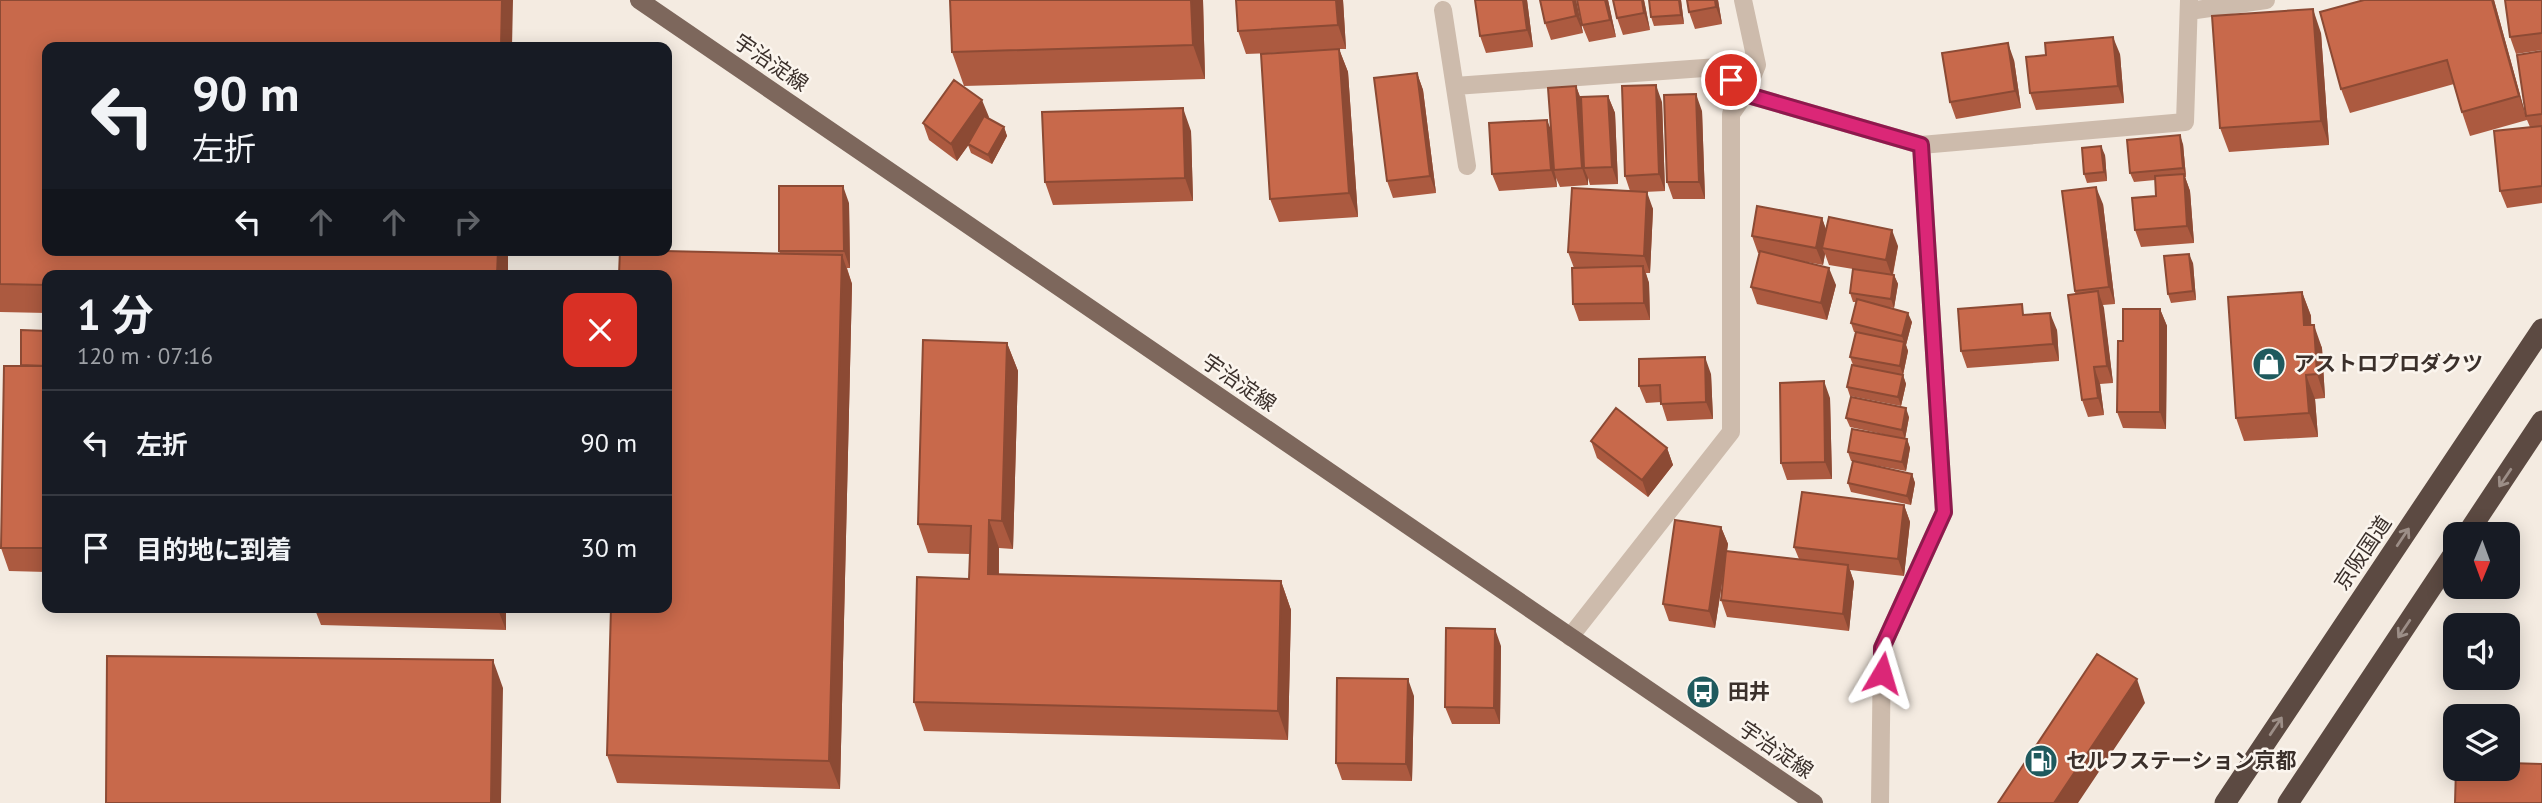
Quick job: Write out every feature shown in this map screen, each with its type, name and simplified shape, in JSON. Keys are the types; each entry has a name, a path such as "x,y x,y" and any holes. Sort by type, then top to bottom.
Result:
{"highway":[{"name":"京阪国道","path":"2225,803 2542,330"},
{"path":"2475,522 2542,421"},
{"path":"2288,803 2443,570"}],"main road":[{"name":"宇治淀線","path":"639,0 1814,803"}],"street":[{"path":"1570,637 1731,432 1731,114 1745,94 1757,65 1743,0"},
{"path":"1455,86 1718,67 1745,94 1921,145 2185,122 2189,5 2266,0"},
{"path":"1443,10 1467,166"},
{"path":"1880,803 1882,648 1944,512 1921,145"}],"building":[{"path":"0,0 502,0 501,42 42,42 42,256 498,256 497,270 42,270 42,285 0,284"},
{"path":"950,0 1191,0 1193,45 952,52"},
{"path":"1236,0 1336,0 1338,25 1238,31"},
{"path":"1475,0 1523,0 1527,30 1480,36"},
{"path":"1540,0 1573,0 1576,16 1545,23"},
{"path":"1577,0 1605,0 1610,20 1582,25"},
{"path":"1613,0 1642,0 1644,13 1617,18"},
{"path":"1649,0 1679,0 1681,15 1651,17"},
{"path":"1687,0 1715,0 1716,7 1689,12"},
{"path":"2364,0 2492,0 2519,96 2462,112 2447,60 2341,89 2320,12"},
{"path":"2505,0 2542,0 2542,33 2510,37"},
{"path":"2313,9 2321,121 2220,128 2212,16"},
{"path":"2113,37 2118,86 2030,93 2026,57 2046,55 2045,43"},
{"path":"2008,43 2015,91 1950,102 1942,53"},
{"path":"1339,49 1349,193 1270,199 1261,54"},
{"path":"2542,51 2542,114 2526,116 2517,55"},
{"path":"1417,73 1430,176 1387,181 1374,78"},
{"path":"954,80 982,100 951,144 923,123"},
{"path":"1656,85 1659,174 1625,176 1622,86"},
{"path":"1576,86 1582,168 1554,170 1548,88"},
{"path":"1696,94 1699,182 1667,182 1664,95"},
{"path":"1608,96 1612,167 1584,168 1581,97"},
{"path":"1183,108 1185,178 1045,182 1042,112"},
{"path":"984,116 1004,127 988,155 968,144"},
{"path":"1547,120 1551,170 1492,174 1489,123"},
{"path":"2542,126 2542,186 2500,191 2494,131"},
{"path":"2180,135 2183,168 2130,173 2127,140"},
{"path":"2101,146 2104,172 2084,174 2082,148"},
{"path":"2184,174 2187,226 2135,230 2132,198 2156,196 2155,176"},
{"path":"779,186 843,186 844,251 779,251"},
{"path":"2096,187 2109,287 2075,291 2062,191"},
{"path":"1572,188 1647,192 1644,256 1568,252"},
{"path":"1757,206 1822,218 1816,248 1752,236"},
{"path":"1829,217 1892,230 1886,260 1822,248"},
{"path":"672,251 842,255 829,761 607,755 611,613 672,613 672,270 619,270 620,256 672,256"},
{"path":"1760,251 1829,268 1821,303 1751,287"},
{"path":"2189,254 2193,291 2168,294 2164,256"},
{"path":"1643,266 1644,303 1573,304 1572,268"},
{"path":"1853,269 1894,275 1891,299 1850,293"},
{"path":"2098,291 2107,366 2094,367 2098,398 2082,400 2068,295"},
{"path":"2302,292 2304,325 2314,325 2317,374 2306,375 2309,413 2236,418 2228,297"},
{"path":"1857,299 1908,313 1902,336 1851,323"},
{"path":"2022,304 2023,315 2050,313 2053,344 1961,351 1958,309"},
{"path":"2123,309 2160,309 2160,412 2117,412 2118,341 2123,341"},
{"path":"21,330 42,331 42,366 21,365"},
{"path":"1856,332 1904,342 1900,366 1850,357"},
{"path":"923,340 1007,343 1002,521 989,520 988,574 1281,581 1278,711 914,702 917,577 969,579 971,526 918,524"},
{"path":"1705,357 1706,402 1661,404 1660,385 1639,386 1639,359"},
{"path":"1852,365 1903,375 1898,397 1847,387"},
{"path":"4,366 42,366 42,548 1,548"},
{"path":"1824,381 1825,462 1781,463 1780,383"},
{"path":"1851,397 1906,408 1902,430 1846,418"},
{"path":"1616,408 1667,448 1642,480 1591,441"},
{"path":"1852,429 1907,439 1902,462 1848,452"},
{"path":"1853,461 1912,474 1907,496 1848,483"},
{"path":"1802,492 1904,505 1898,559 1794,547"},
{"path":"1675,520 1721,527 1709,611 1663,604"},
{"path":"1726,551 1848,565 1843,614 1721,600"},
{"path":"1446,628 1495,629 1494,708 1445,707"},
{"path":"2097,654 2137,679 2054,803 1998,803"},
{"path":"107,656 493,660 491,803 106,803"},
{"path":"1337,678 1408,679 1406,764 1336,763"},
{"path":"2520,763 2542,764 2542,803 2455,803 2456,781 2520,781"}],"place":[{"name":"アストロプロダクツ","path":"2269,364"},
{"name":"田井","path":"1703,692"},
{"name":"セルフステーション京都","path":"2041,761"}],"route":[{"path":"1731,80 1745,94 1921,145 1944,512 1882,648 1882,673"}]}
